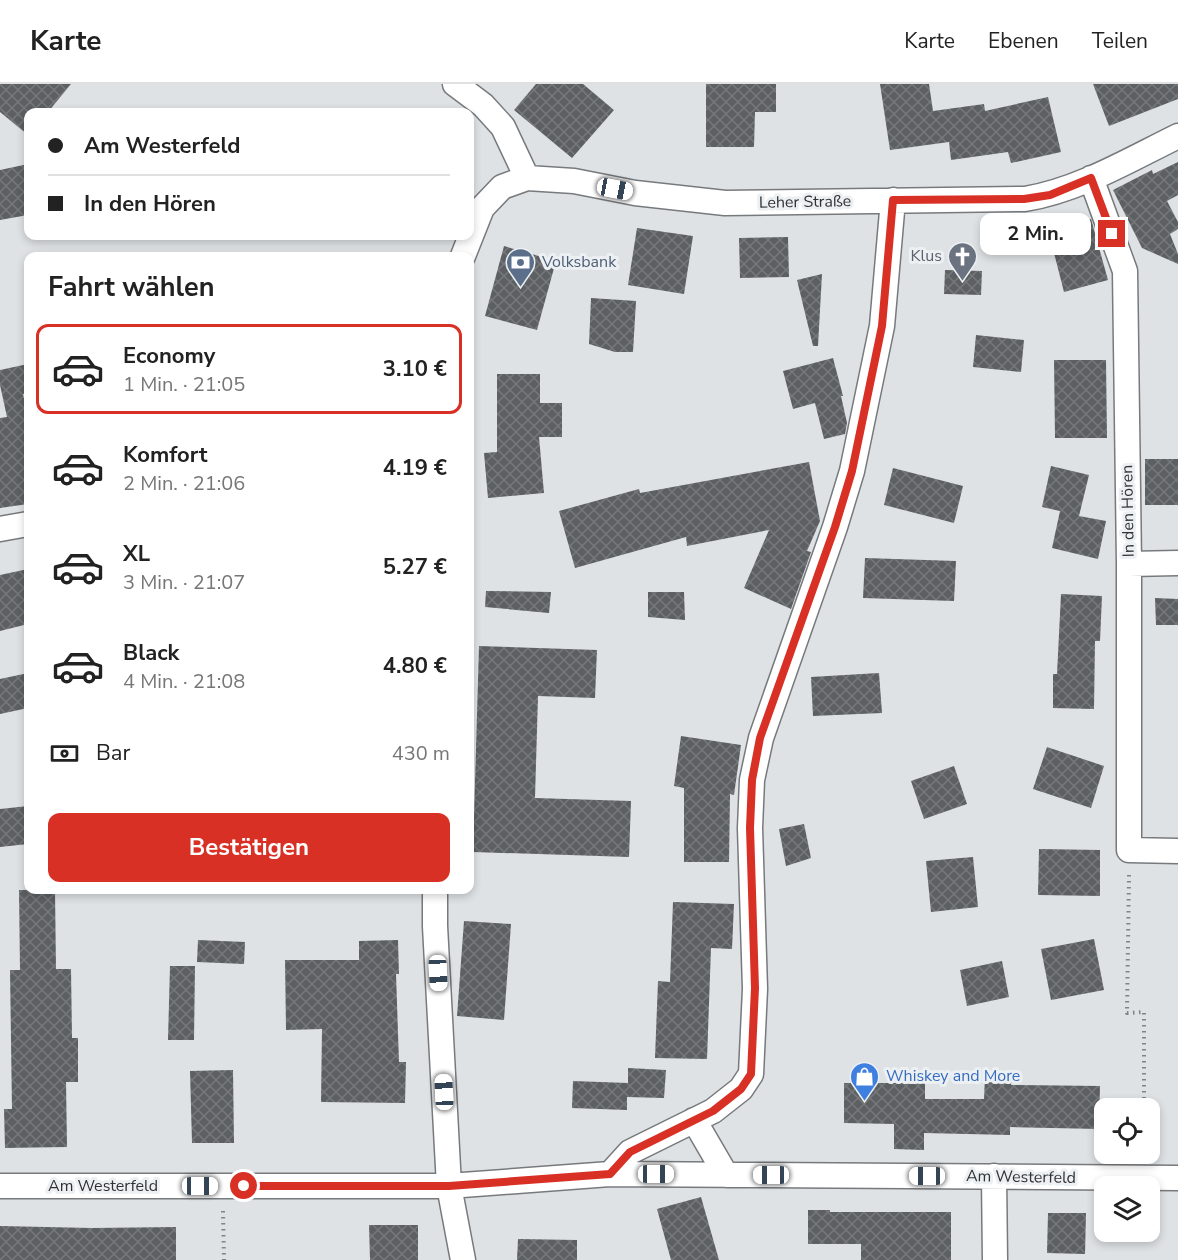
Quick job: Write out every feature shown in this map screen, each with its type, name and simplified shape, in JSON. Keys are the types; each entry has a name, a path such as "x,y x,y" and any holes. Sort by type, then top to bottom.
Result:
{"street":[{"path":"455,84 483,105 503,127 527,178"},
{"name":"Leher Straße","path":"474,228 482,208 502,187 527,178 574,182 635,193 725,203 1024,199 1050,195 1178,136"},
{"name":"In den Hören","path":"1091,178 1125,272 1129,564 1129,850"},
{"path":"610,1174 630,1152 713,1111 741,1089 751,1074 755,988 750,828 752,780 760,738 835,527 852,471 882,326 893,200"},
{"path":"0,529 24,525"},
{"path":"1129,564 1178,563"},
{"path":"1129,850 1178,850"},
{"path":"435,894 449,1186 463,1260"},
{"path":"694,1120 726,1175"},
{"name":"Am Westerfeld","path":"0,1186 449,1186 610,1174 1178,1178"},
{"path":"994,1176 995,1260"}],"path":[{"path":"1129,850 1127,1013 1144,1012 1144,1098"},
{"path":"222,1186 224,1260"}],"building":[{"path":"0,84 71,84 51,108 24,108 24,132 0,112"},
{"path":"536,84 583,84 614,110 572,158 514,110"},
{"path":"706,84 776,84 776,112 755,112 754,147 706,147"},
{"path":"880,84 929,84 933,111 984,104 985,111 1048,97 1061,152 1011,163 1008,152 951,160 949,142 890,150"},
{"path":"1093,84 1178,84 1178,99 1109,126"},
{"path":"1178,162 1178,195 1167,201 1178,222 1178,229 1170,234 1178,254 1178,264 1142,248 1113,190 1152,170 1153,174"},
{"path":"24,165 24,216 0,220 0,170"},
{"path":"1091,219 1108,280 1064,292 1054,253 1015,253 1015,231 1045,231"},
{"path":"637,228 693,236 684,294 628,285"},
{"path":"788,237 789,277 740,278 739,238"},
{"path":"504,246 556,261 537,330 485,316"},
{"name":"Klus","path":"945,270 982,271 981,295 944,294"},
{"path":"822,274 818,346 813,346 797,280"},
{"path":"591,298 636,301 633,352 615,352 589,344"},
{"path":"976,335 1024,340 1021,372 973,367"},
{"path":"833,358 847,423 845,434 824,439 815,403 793,409 783,371"},
{"path":"1054,360 1106,360 1107,438 1055,438"},
{"path":"24,365 24,505 0,508 0,418 7,417 0,385 0,370"},
{"path":"497,374 540,374 540,403 562,403 562,437 539,437 544,493 488,498 484,453 497,452"},
{"path":"1145,459 1178,459 1178,505 1145,505"},
{"path":"809,462 820,521 807,551 811,552 791,609 744,588 769,530 687,546 686,537 575,568 559,511 639,489 640,493"},
{"path":"1051,466 1089,475 1079,516 1106,521 1098,559 1052,548 1060,511 1042,507"},
{"path":"893,468 963,486 954,523 884,505"},
{"path":"865,558 956,561 954,601 863,598"},
{"path":"24,570 24,625 0,631 0,575"},
{"path":"486,591 551,592 549,613 485,607"},
{"path":"648,592 684,592 685,620 648,617"},
{"path":"1061,594 1102,596 1100,641 1095,641 1094,709 1053,708 1053,674 1057,674"},
{"path":"1155,598 1178,599 1178,625 1156,625"},
{"path":"479,646 597,650 595,698 538,696 535,798 631,801 629,857 474,852"},
{"path":"879,673 882,713 813,716 811,677"},
{"path":"24,674 24,709 0,714 0,679"},
{"path":"681,736 741,745 734,795 730,794 729,862 684,862 684,788 674,786"},
{"path":"1047,747 1104,766 1091,808 1033,789"},
{"path":"954,766 967,804 924,819 911,781"},
{"path":"24,806 24,844 0,847 0,809"},
{"path":"804,824 811,858 786,866 779,829"},
{"path":"1039,849 1100,850 1100,896 1038,895"},
{"path":"973,857 978,907 931,912 926,861"},
{"path":"19,890 24,890 24,894 55,894 56,969 71,969 72,1038 78,1038 78,1082 66,1082 67,1147 5,1148 4,1109 12,1109 10,970 20,970"},
{"path":"673,902 734,904 732,949 711,948 707,1059 655,1058 658,981 670,982"},
{"path":"464,921 511,924 504,1020 457,1016"},
{"path":"1094,939 1104,990 1051,1000 1041,949"},
{"path":"198,940 245,942 244,964 197,962"},
{"path":"398,940 399,974 396,974 399,1062 406,1062 405,1103 321,1102 322,1029 286,1030 285,960 359,960 359,941"},
{"path":"1002,961 1009,997 967,1006 960,970"},
{"path":"170,966 195,966 194,1040 168,1040"},
{"path":"628,1068 666,1070 664,1098 627,1097 627,1110 572,1108 573,1081 628,1083"},
{"path":"233,1070 234,1143 192,1143 190,1071"},
{"path":"985,1077 1012,1078 1011,1085 1100,1086 1100,1098 1094,1098 1094,1129 1010,1127 1010,1135 924,1133 924,1150 894,1149 894,1124 844,1123 844,1083 925,1083 925,1099 984,1099"},
{"path":"701,1197 719,1260 671,1260 657,1209"},
{"path":"808,1210 951,1212 951,1260 861,1260 861,1244 808,1244"},
{"path":"1048,1213 1086,1213 1085,1254 1047,1253"},
{"path":"369,1225 418,1225 418,1260 370,1260"},
{"path":"0,1226 176,1227 176,1260 0,1260"},
{"path":"518,1239 577,1240 577,1260 517,1260"}],"place":[{"name":"Klus","path":"963,282"},
{"name":"Volksbank","path":"521,288"},
{"name":"Whiskey and More","path":"865,1102"}],"route":[{"path":"244,1186 449,1186 610,1174 630,1152 713,1111 741,1089 751,1074 755,988 750,828 752,780 760,738 835,527 852,471 882,326 893,200 1024,199 1050,195 1091,178 1112,234"}]}
